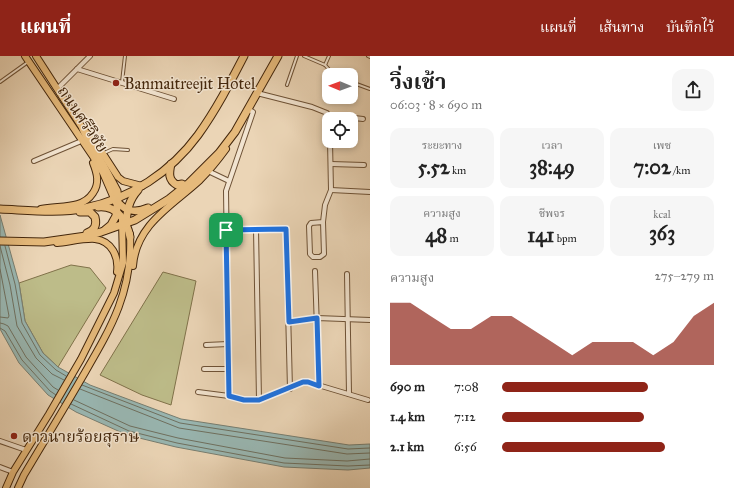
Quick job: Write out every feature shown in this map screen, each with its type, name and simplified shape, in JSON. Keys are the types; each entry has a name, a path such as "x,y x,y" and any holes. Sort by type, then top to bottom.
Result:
{"highway":[{"path":"101,232 142,186 171,164 198,135 218,105 244,56"},
{"path":"38,210 51,214 64,214 105,206 121,211 135,220 164,202 189,183 220,152 238,126 278,56"},
{"path":"0,209 68,211 85,209 127,210 139,212 166,198 212,156 238,126"},
{"path":"83,129 117,191 121,211 128,226 130,237"},
{"path":"171,164 170,179 177,185 182,184"},
{"path":"127,210 131,200 142,186"},
{"path":"0,242 44,242 101,232 111,225 121,211 127,210"},
{"path":"64,239 92,231 95,226 95,217 90,212 80,212"}],"main road":[{"name":"ถนนศรีวิชัย","path":"36,56 83,129 94,140 118,177 124,181 142,186"},
{"name":"ถนนศรีวิชัย","path":"27,59 103,173 121,211"},
{"path":"18,488 24,475 115,318 130,283 135,253 146,230 165,208 208,172 233,140 238,126"},
{"path":"38,210 81,204 87,200 96,189 98,181 96,171 79,142 76,132"},
{"path":"90,340 98,327 114,293 121,271 123,250 121,211"},
{"path":"115,318 126,284 130,237"},
{"path":"6,488 13,472 81,359 111,294 118,264 115,254 107,244 95,239 68,242 44,242"}],"street":[{"path":"57,89 90,56"},
{"path":"78,69 174,99"},
{"path":"256,93 312,107 324,112"},
{"path":"229,396 226,191 253,112 248,109"},
{"path":"358,119 363,119"},
{"path":"34,161 79,142"},
{"path":"323,222 311,223 309,226 310,254 313,257 320,257 324,254 323,222 325,205 331,190 330,148"},
{"path":"331,164 364,165"},
{"path":"208,172 229,181"},
{"path":"331,190 370,192"},
{"path":"256,229 259,400"},
{"path":"226,230 286,229 290,389"},
{"path":"315,271 319,386"},
{"path":"347,274 349,394"},
{"path":"289,322 317,318 370,320"},
{"path":"206,345 228,344"},
{"path":"204,368 228,369"},
{"path":"198,392 229,396 244,400 259,400 290,389 303,382 308,382 368,400"},
{"path":"0,441 26,450"},
{"path":"0,467 13,472"}],"lane":[{"path":"122,82 125,56"},
{"path":"287,85 297,56"},
{"path":"304,56 325,65 327,68"},
{"path":"325,65 329,56"},
{"path":"0,82 27,59"},
{"path":"358,85 370,89"},
{"path":"103,154 113,149 128,150"}],"shaded area":[{"path":"71,265 90,268 106,288 58,367 43,353 25,321 19,283"},
{"path":"163,272 196,281 171,405 142,395 100,375"}],"water":[{"path":"0,215 19,283 25,321 43,353 58,367 90,385 181,419 349,445 370,444 370,468 348,470 284,467 176,447 127,435 76,412 48,395 19,363 0,329"}],"place":[{"name":"Banmaitreejit Hotel","path":"116,83"},
{"name":"ดาวนายร้อยสุราษ","path":"14,436"}],"route":[{"path":"286,229 289,322 317,318 319,386 308,382 303,382 290,389 259,400 244,400 229,396 226,230 286,229"}]}
